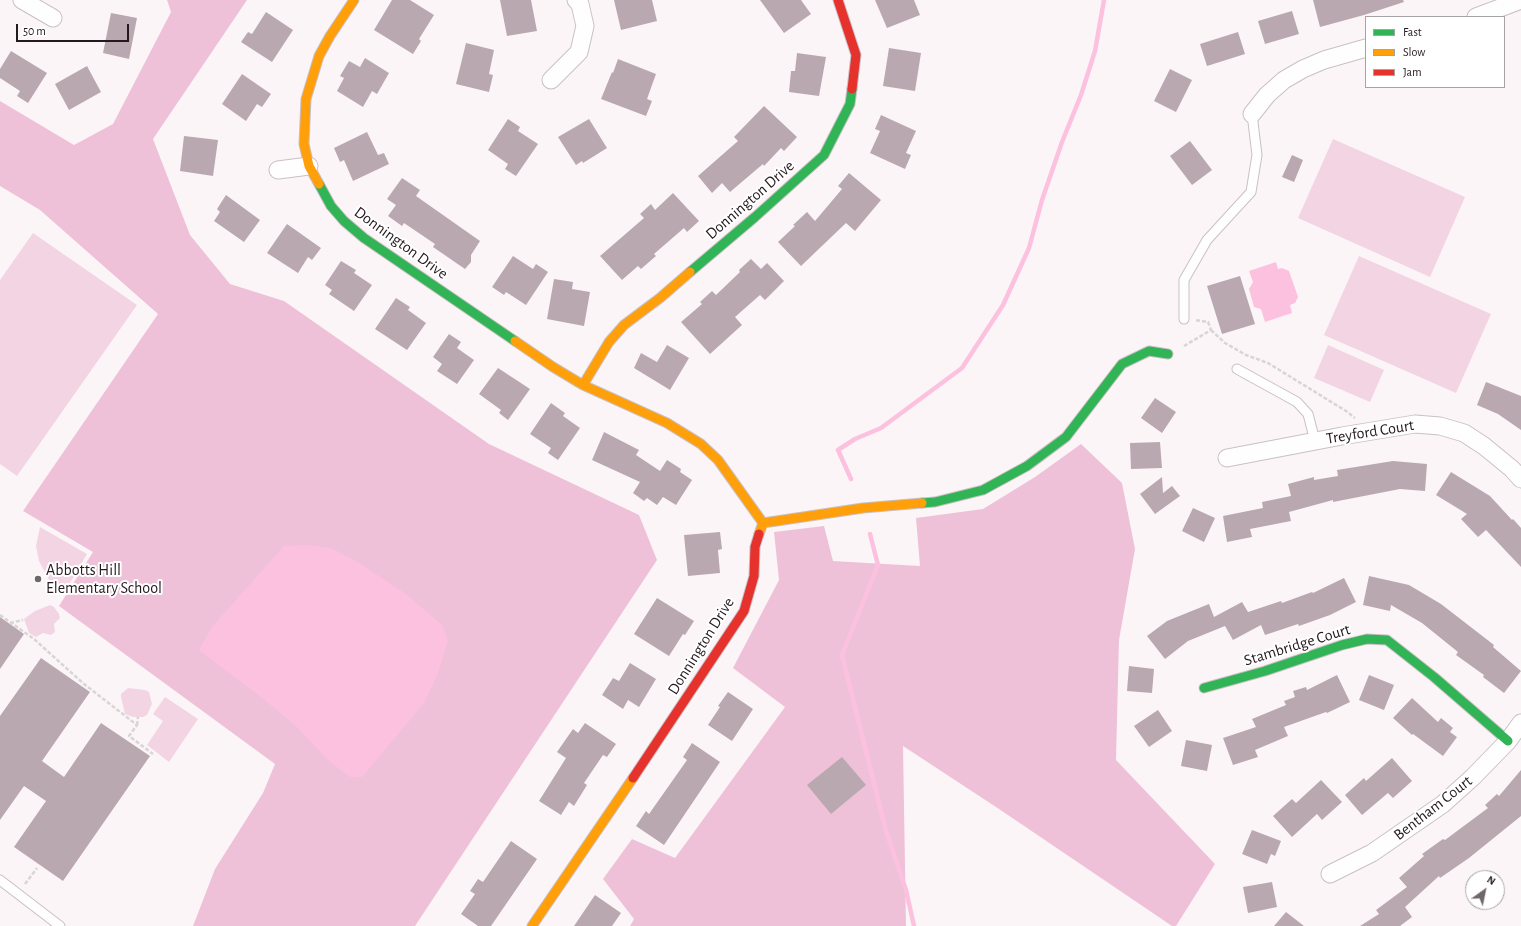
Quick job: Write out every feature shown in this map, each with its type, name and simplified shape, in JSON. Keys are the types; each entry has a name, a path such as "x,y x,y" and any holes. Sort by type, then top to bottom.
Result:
{"street":[{"path":"22,0 53,18"},
{"name":"Donnington Drive","path":"354,0 330,36 319,56 306,99 304,144 309,166 331,206 344,221 364,238 554,367 583,385 667,423 701,444 718,460 764,523 755,547 754,576 744,611 665,731 532,926"},
{"path":"551,80 579,52 586,26 580,4 576,0"},
{"name":"Donnington Drive","path":"583,385 608,342 624,325 660,298 733,236 824,155 850,104 856,55 838,0"},
{"path":"1479,16 1521,0"},
{"path":"1252,114 1267,95 1284,80 1303,68 1324,60 1365,48"},
{"path":"278,170 309,166"},
{"path":"764,523 863,508 935,502 982,490 1027,466 1066,437 1122,364 1149,351 1168,354"},
{"name":"Treyford Court","path":"1227,458 1415,424 1440,426 1464,433 1484,446 1512,468 1521,478"},
{"name":"Stambridge Court","path":"1204,688 1266,671 1342,645 1367,639 1387,640 1434,677 1508,741"},
{"name":"Bentham Court","path":"1330,874 1372,853 1443,804 1473,777 1508,741 1521,723"}],"lane":[{"path":"1184,319 1184,280 1207,240 1251,192 1257,155 1252,114"},
{"path":"1237,369 1297,402 1308,414 1315,441"},
{"path":"0,880 60,926"}],"path":[{"path":"1184,319 1208,322 1211,330 1225,343 1246,355 1268,362 1346,411 1357,420"},
{"path":"1168,354 1211,330"},
{"path":"0,615 34,639 84,684 137,725"},
{"path":"10,623 23,620"},
{"path":"138,717 137,725 129,736 152,754"},
{"path":"23,886 37,868"}],"shaded area":[{"path":"167,0 247,0 153,139 190,235 230,284 284,301 489,444 639,515 657,560 415,926 193,926 215,869 263,793 275,764 59,606 93,552 23,511 158,314 40,210 0,186 0,101 74,145 113,124 171,12"},
{"path":"1333,139 1465,197 1430,277 1298,218"},
{"path":"33,233 137,305 17,476 0,464 0,280"},
{"path":"1359,256 1491,314 1456,393 1324,335"},
{"path":"1276,262 1278,269 1282,268 1289,271 1298,297 1295,303 1290,305 1292,313 1265,322 1261,309 1254,307 1249,289 1253,282 1249,271"},
{"path":"1328,345 1384,370 1370,402 1314,378"},
{"path":"1081,444 1122,483 1135,549 1119,640 1116,760 1215,864 1176,926 1172,926 903,746 906,926 630,926 634,919 603,879 632,839 675,858 785,707 733,668 779,580 774,532 824,526 833,561 920,566 916,518 983,509 1035,477"},
{"path":"40,527 87,554 63,595 55,591 39,561 36,546"},
{"path":"306,545 331,548 359,563 406,594 443,626 448,641 438,673 424,703 362,777 350,777 329,761 296,726 261,697 199,650 212,627 284,546"},
{"path":"50,605 54,607 60,618 54,624 55,632 51,635 43,633 36,637 29,633 24,619 35,611"},
{"path":"128,688 145,690 149,692 152,704 147,715 143,717 133,717 125,714 121,694"},
{"path":"165,697 198,719 169,762 147,745 163,721 153,714"}],"building":[{"path":"392,0 410,0 434,15 419,39 421,41 413,54 374,30"},
{"path":"500,0 531,0 537,31 507,36"},
{"path":"614,0 652,0 657,21 621,30"},
{"path":"760,0 801,0 811,14 784,33"},
{"path":"875,0 914,0 920,15 887,28"},
{"path":"1313,0 1403,0 1404,2 1320,27"},
{"path":"1292,11 1299,34 1265,44 1258,21"},
{"path":"266,12 293,30 272,62 241,42 248,32 252,34"},
{"path":"111,13 137,18 129,59 103,53"},
{"path":"1238,32 1245,54 1207,66 1200,44"},
{"path":"466,43 494,50 489,74 493,75 489,92 456,84"},
{"path":"889,48 921,53 915,91 883,86"},
{"path":"11,51 47,73 28,103 17,96 20,91 0,78 0,69"},
{"path":"797,53 826,57 819,96 789,92 791,71 795,71"},
{"path":"365,58 389,73 377,94 372,91 363,107 337,91 344,78 340,76 349,61 360,67"},
{"path":"618,59 656,74 647,99 652,101 646,116 601,99"},
{"path":"87,66 101,92 69,110 55,84"},
{"path":"1170,69 1192,80 1176,112 1154,101"},
{"path":"242,74 271,94 262,107 257,104 246,121 222,104"},
{"path":"764,106 797,137 784,151 781,148 764,166 763,164 730,192 722,183 712,193 698,176 738,141 734,137"},
{"path":"881,115 916,131 906,153 911,155 905,169 870,153 880,131 875,129"},
{"path":"508,119 520,127 518,131 538,144 516,176 505,169 508,164 488,150"},
{"path":"589,119 607,148 583,163 582,161 576,165 558,137"},
{"path":"367,132 378,155 384,153 389,164 353,181 344,160 340,162 334,148"},
{"path":"184,136 218,140 213,176 180,171"},
{"path":"1190,141 1212,170 1192,185 1170,156"},
{"path":"1292,155 1303,160 1294,182 1282,177"},
{"path":"849,173 881,200 855,231 846,223 801,266 778,242 807,212 815,221 842,189 838,186"},
{"path":"402,178 420,190 416,196 480,241 471,255 471,262 465,269 433,247 435,244 404,223 402,226 388,216 396,205 387,199"},
{"path":"673,193 699,221 687,232 684,228 654,254 656,256 641,269 638,266 622,280 600,256 644,218 640,214 651,204 655,210"},
{"path":"226,195 260,220 244,242 214,221 220,212 217,209"},
{"path":"287,224 321,248 312,260 308,257 298,273 267,253"},
{"path":"513,256 533,269 536,264 548,272 526,305 506,292 504,295 492,287"},
{"path":"751,259 761,269 767,263 784,281 765,300 760,295 735,317 742,325 710,354 681,322 702,304 700,302 712,291 716,295"},
{"path":"341,261 356,270 354,273 372,285 354,311 329,294 332,290 325,285"},
{"path":"1240,276 1255,324 1222,334 1207,286"},
{"path":"554,279 573,282 572,289 590,292 584,326 547,319"},
{"path":"396,298 410,307 408,310 426,323 407,350 375,329"},
{"path":"449,334 461,342 457,348 474,360 457,384 437,371 442,364 433,357"},
{"path":"667,345 689,358 670,390 634,368 641,353 657,362"},
{"path":"498,368 530,389 508,420 499,413 501,410 479,394"},
{"path":"1486,382 1521,396 1521,430 1498,414 1477,405"},
{"path":"1155,398 1176,412 1162,433 1141,418"},
{"path":"551,403 565,413 563,416 580,428 558,460 548,453 551,448 530,434"},
{"path":"604,432 639,450 636,455 660,471 667,460 681,469 680,472 692,480 676,505 663,497 657,505 647,498 644,501 633,493 640,482 592,460"},
{"path":"1160,442 1162,468 1131,469 1130,443"},
{"path":"1393,461 1427,464 1425,491 1400,489 1333,502 1333,500 1289,512 1291,521 1250,529 1252,537 1227,542 1223,516 1263,508 1262,502 1291,496 1288,484 1314,477 1314,480 1338,476 1337,470"},
{"path":"1451,472 1490,496 1521,528 1521,567 1486,530 1478,537 1461,519 1467,514 1436,495"},
{"path":"1162,477 1163,493 1172,486 1180,496 1155,514 1140,494"},
{"path":"1193,508 1215,518 1204,542 1182,531"},
{"path":"720,532 722,549 718,550 720,573 688,576 684,535"},
{"path":"1369,576 1409,585 1441,604 1494,645 1493,647 1521,671 1504,693 1483,677 1484,675 1456,655 1458,652 1422,623 1391,605 1390,611 1363,605"},
{"path":"1344,578 1356,602 1330,615 1299,626 1298,624 1265,635 1261,625 1233,640 1225,626 1188,641 1165,659 1147,636 1167,621 1209,604 1214,617 1242,602 1248,612 1281,601 1282,603 1312,592 1313,593"},
{"path":"657,598 694,621 685,635 683,634 669,656 634,634"},
{"path":"0,617 24,634 0,669"},
{"path":"41,658 90,692 42,761 64,777 101,723 150,756 63,881 14,847 46,801 24,786 0,820 0,716"},
{"path":"630,663 656,679 639,707 628,700 623,709 602,695 613,678 619,681"},
{"path":"1129,666 1154,669 1152,693 1127,691"},
{"path":"1337,675 1350,702 1327,713 1326,712 1284,727 1288,736 1255,750 1258,757 1233,765 1223,738 1256,727 1252,719 1286,705 1284,701 1295,697 1293,691 1306,687 1307,690"},
{"path":"1369,675 1394,685 1384,710 1359,700"},
{"path":"728,692 753,709 732,741 708,725 720,707 718,706"},
{"path":"1412,698 1438,722 1441,718 1453,728 1450,732 1457,737 1443,756 1413,734 1412,735 1393,718"},
{"path":"1158,710 1172,731 1149,747 1134,726"},
{"path":"585,723 616,744 607,757 603,755 584,783 587,785 574,806 569,802 561,815 539,801 566,758 557,752 573,729 578,733"},
{"path":"1186,740 1212,745 1207,771 1181,766"},
{"path":"692,743 720,762 664,845 636,826 646,811 649,814 687,760 683,757"},
{"path":"842,757 866,785 831,814 807,785"},
{"path":"1392,758 1412,781 1393,798 1388,793 1362,815 1345,795 1364,778 1366,781"},
{"path":"1521,770 1521,816 1469,858 1440,878 1439,876 1405,907 1412,917 1400,926 1360,926 1379,914 1376,910 1407,887 1399,878 1424,856 1422,854 1443,839 1445,840 1488,808 1485,805 1497,794 1499,796"},
{"path":"1321,780 1342,802 1322,820 1317,814 1292,837 1273,816 1292,799 1296,803"},
{"path":"1252,830 1281,841 1275,856 1271,854 1267,864 1242,854"},
{"path":"511,841 537,859 491,926 478,926 461,914 475,894 470,891 478,879 483,882"},
{"path":"1272,882 1277,907 1248,913 1243,887"},
{"path":"595,895 621,913 612,926 574,926"},
{"path":"1286,912 1304,926 1274,926"}],"waterway":[{"path":"851,479 838,450 855,439 881,428 962,368 1003,305 1029,248 1042,200 1062,142 1081,95 1095,51 1104,0"},
{"path":"870,534 878,565 842,655 886,831 906,890 914,926"}],"traffic: fast":[{"path":"690,272 755,217 824,155 850,104 852,89"},
{"path":"319,184 331,206 344,221 364,238 515,341"},
{"path":"922,503 935,502 983,490 1027,466 1066,437 1122,364 1149,351 1168,354"},
{"path":"1204,688 1265,671 1342,645 1367,639 1387,640 1434,677 1508,741"}],"traffic: slow":[{"path":"319,184 309,166 304,144 306,99 319,56 330,36 354,0"},
{"path":"583,385 609,342 624,325 660,298 690,272"},
{"path":"515,341 583,385 667,423 701,444 718,460 763,523 759,534"},
{"path":"763,523 863,508 922,503"},
{"path":"532,926 633,778"}],"traffic: jam":[{"path":"838,0 856,55 852,89"},
{"path":"633,778 744,611 754,576 755,547 759,534"}],"place":[{"name":"Abbotts Hill Elementary School","path":"38,579"}]}
